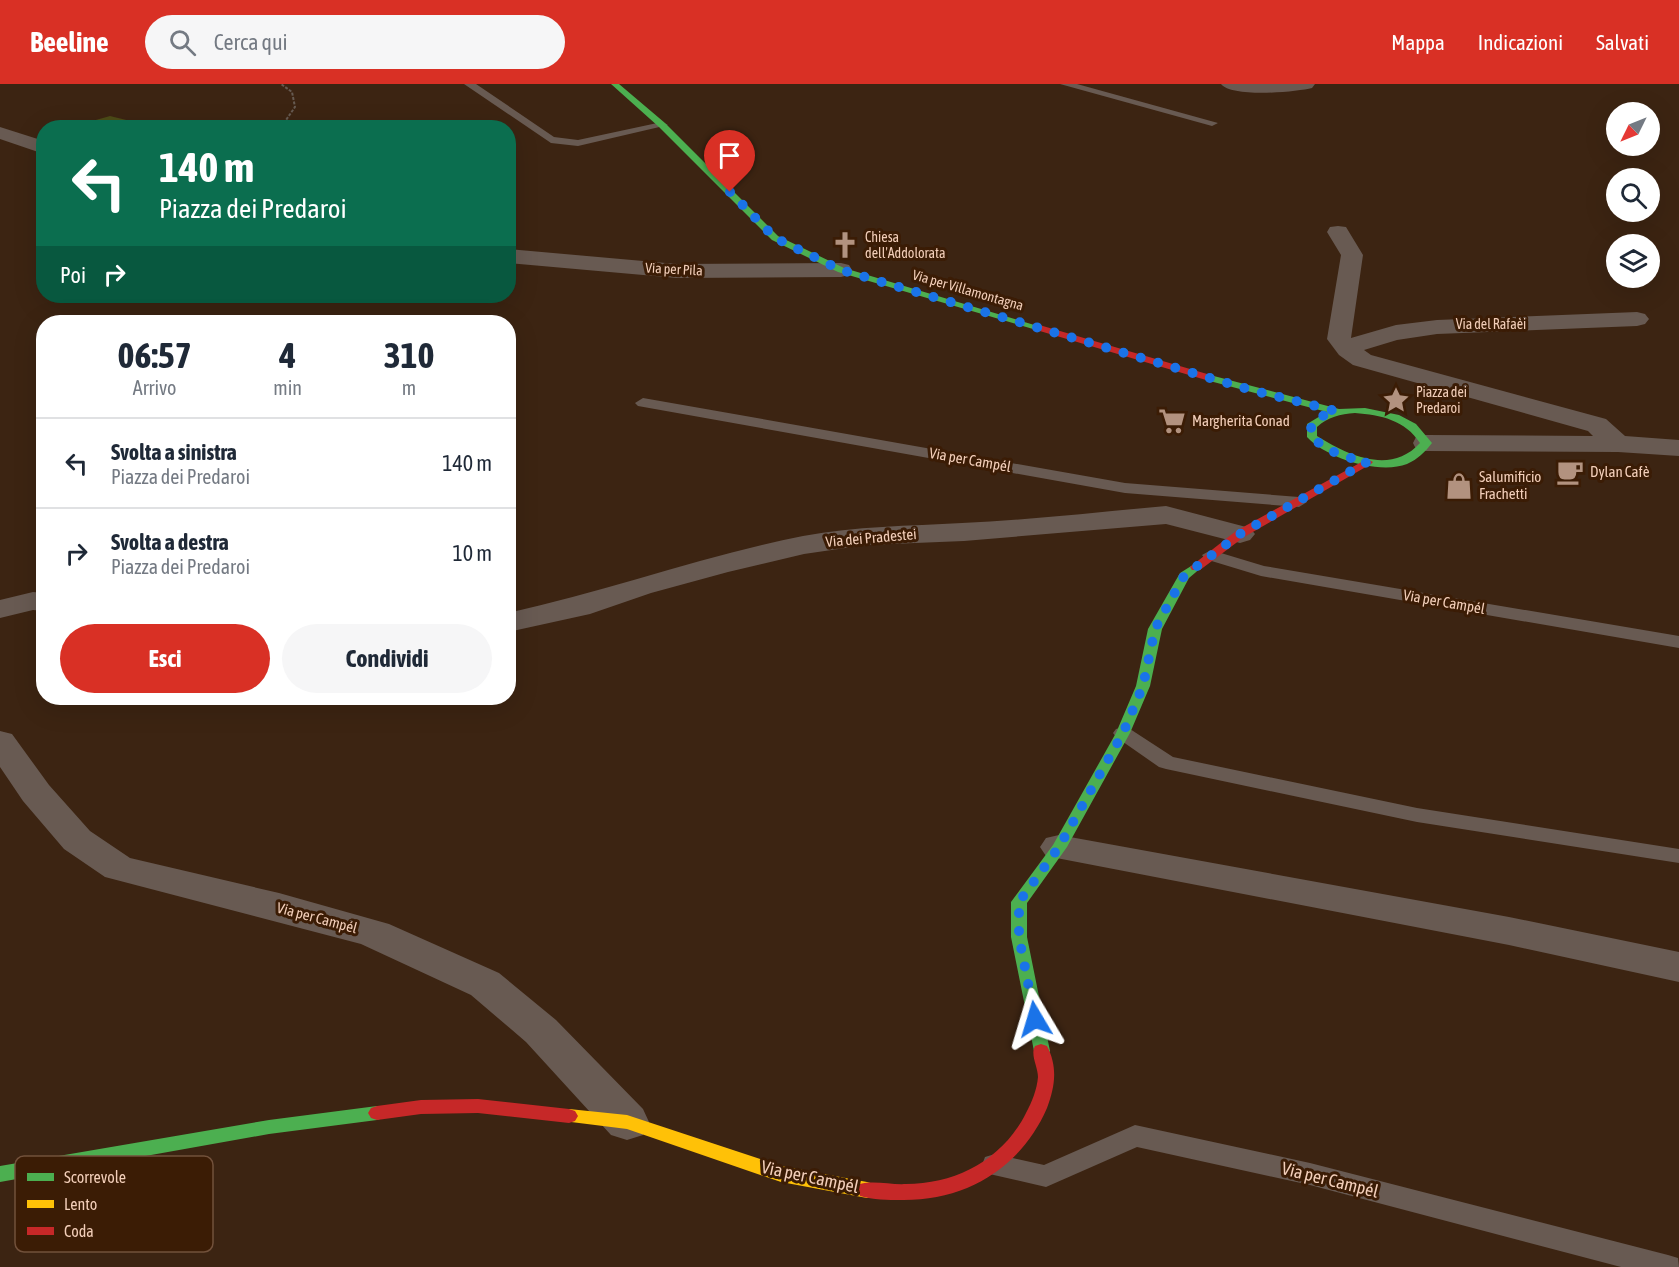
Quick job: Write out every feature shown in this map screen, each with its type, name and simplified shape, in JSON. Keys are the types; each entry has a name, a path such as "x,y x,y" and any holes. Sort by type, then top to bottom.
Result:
{"street":[{"name":"Via per Villamontagna","path":"615,84 662,125 775,238 841,270 1240,386 1336,411"},
{"path":"1230,84 1288,88 1306,84"},
{"path":"0,133 36,145"},
{"path":"1338,232 1352,255 1339,339 1348,350 1362,360 1597,426 1618,444"},
{"name":"Via per Pila","path":"516,257 677,271 841,270"},
{"name":"Via del Rafaèi","path":"1348,350 1352,346 1387,335 1447,324 1522,324 1637,319"},
{"path":"1336,411 1376,412 1396,417 1422,434 1426,443 1418,455 1396,462 1367,462 1343,457 1324,448 1312,437 1311,426 1320,417 1336,411"},
{"path":"1426,443 1618,444 1679,448"},
{"name":"Via per Campél","path":"99,1156 269,1127 421,1107 478,1106 627,1122 781,1174 845,1188 908,1194 951,1187 995,1165 1017,1143 1035,1119 1047,1080 1019,937 1019,902 1059,847 1123,733 1143,686 1155,629 1165,608 1184,576 1240,534 1367,462"},
{"name":"Via dei Pradestei","path":"516,621 579,607 640,586 722,564 804,545 866,536 964,532 1166,515 1240,534"},
{"path":"0,609 36,601"},
{"name":"Via per Campél","path":"0,742 36,793 77,840 118,868 279,907 375,934 485,984 541,1031 627,1122"},
{"path":"1059,847 1509,931 1679,967"},
{"name":"Via per Campél","path":"0,1173 15,1170"}],"lane":[{"path":"469,84 551,140 578,142 662,125"},
{"path":"1065,84 1212,123"},
{"name":"Via per Campél","path":"643,403 1125,488 1299,502"},
{"name":"Via per Campél","path":"1211,555 1261,572 1679,642"},
{"path":"1123,733 1166,762 1417,815 1679,856"},
{"name":"Via per Campél","path":"995,1165 1046,1176 1135,1136 1310,1174 1668,1267"}],"path":[{"path":"281,84 292,92 295,106 286,120"}],"shaded area":[{"path":"110,116 126,120 96,120"}],"traffic: fast":[{"path":"615,84 662,125 775,238 841,270 1036,327"},
{"path":"1210,378 1336,411"},
{"path":"1355,410 1386,414 1404,421 1413,427 1426,443 1415,455 1402,462 1387,464 1354,459 1312,437 1311,426 1321,419 1337,412 1355,410"},
{"path":"1041,1051 1019,937 1019,902 1059,847 1123,733 1143,686 1155,629 1184,576 1196,567"},
{"path":"103,1156 269,1127 377,1113"},
{"path":"0,1174 15,1171"}],"traffic: slow":[{"path":"569,1116 627,1122 781,1174 867,1190"}],"traffic: jam":[{"path":"1036,327 1210,378"},
{"path":"1196,567 1240,534 1367,462"},
{"path":"867,1190 908,1192 948,1187 966,1182 998,1162 1024,1133 1041,1100 1046,1078 1041,1051"},
{"path":"377,1113 421,1107 478,1106 569,1116"}],"place":[{"name":"Chiesa dell'Addolorata","path":"845,245"},
{"name":"Piazza dei Predaroi","path":"1396,400"},
{"name":"Margherita Conad","path":"1172,421"},
{"name":"Dylan Cafè","path":"1570,472"},
{"name":"Salumificio Frachetti","path":"1459,486"}],"route":[{"path":"730,192 775,238 816,260 841,270 1251,390 1336,411 1320,417 1311,426 1312,437 1324,448 1343,457 1367,462 1240,534 1184,576 1155,629 1143,686 1123,733 1059,847 1019,902 1019,937 1030,982 1035,1019"}]}
